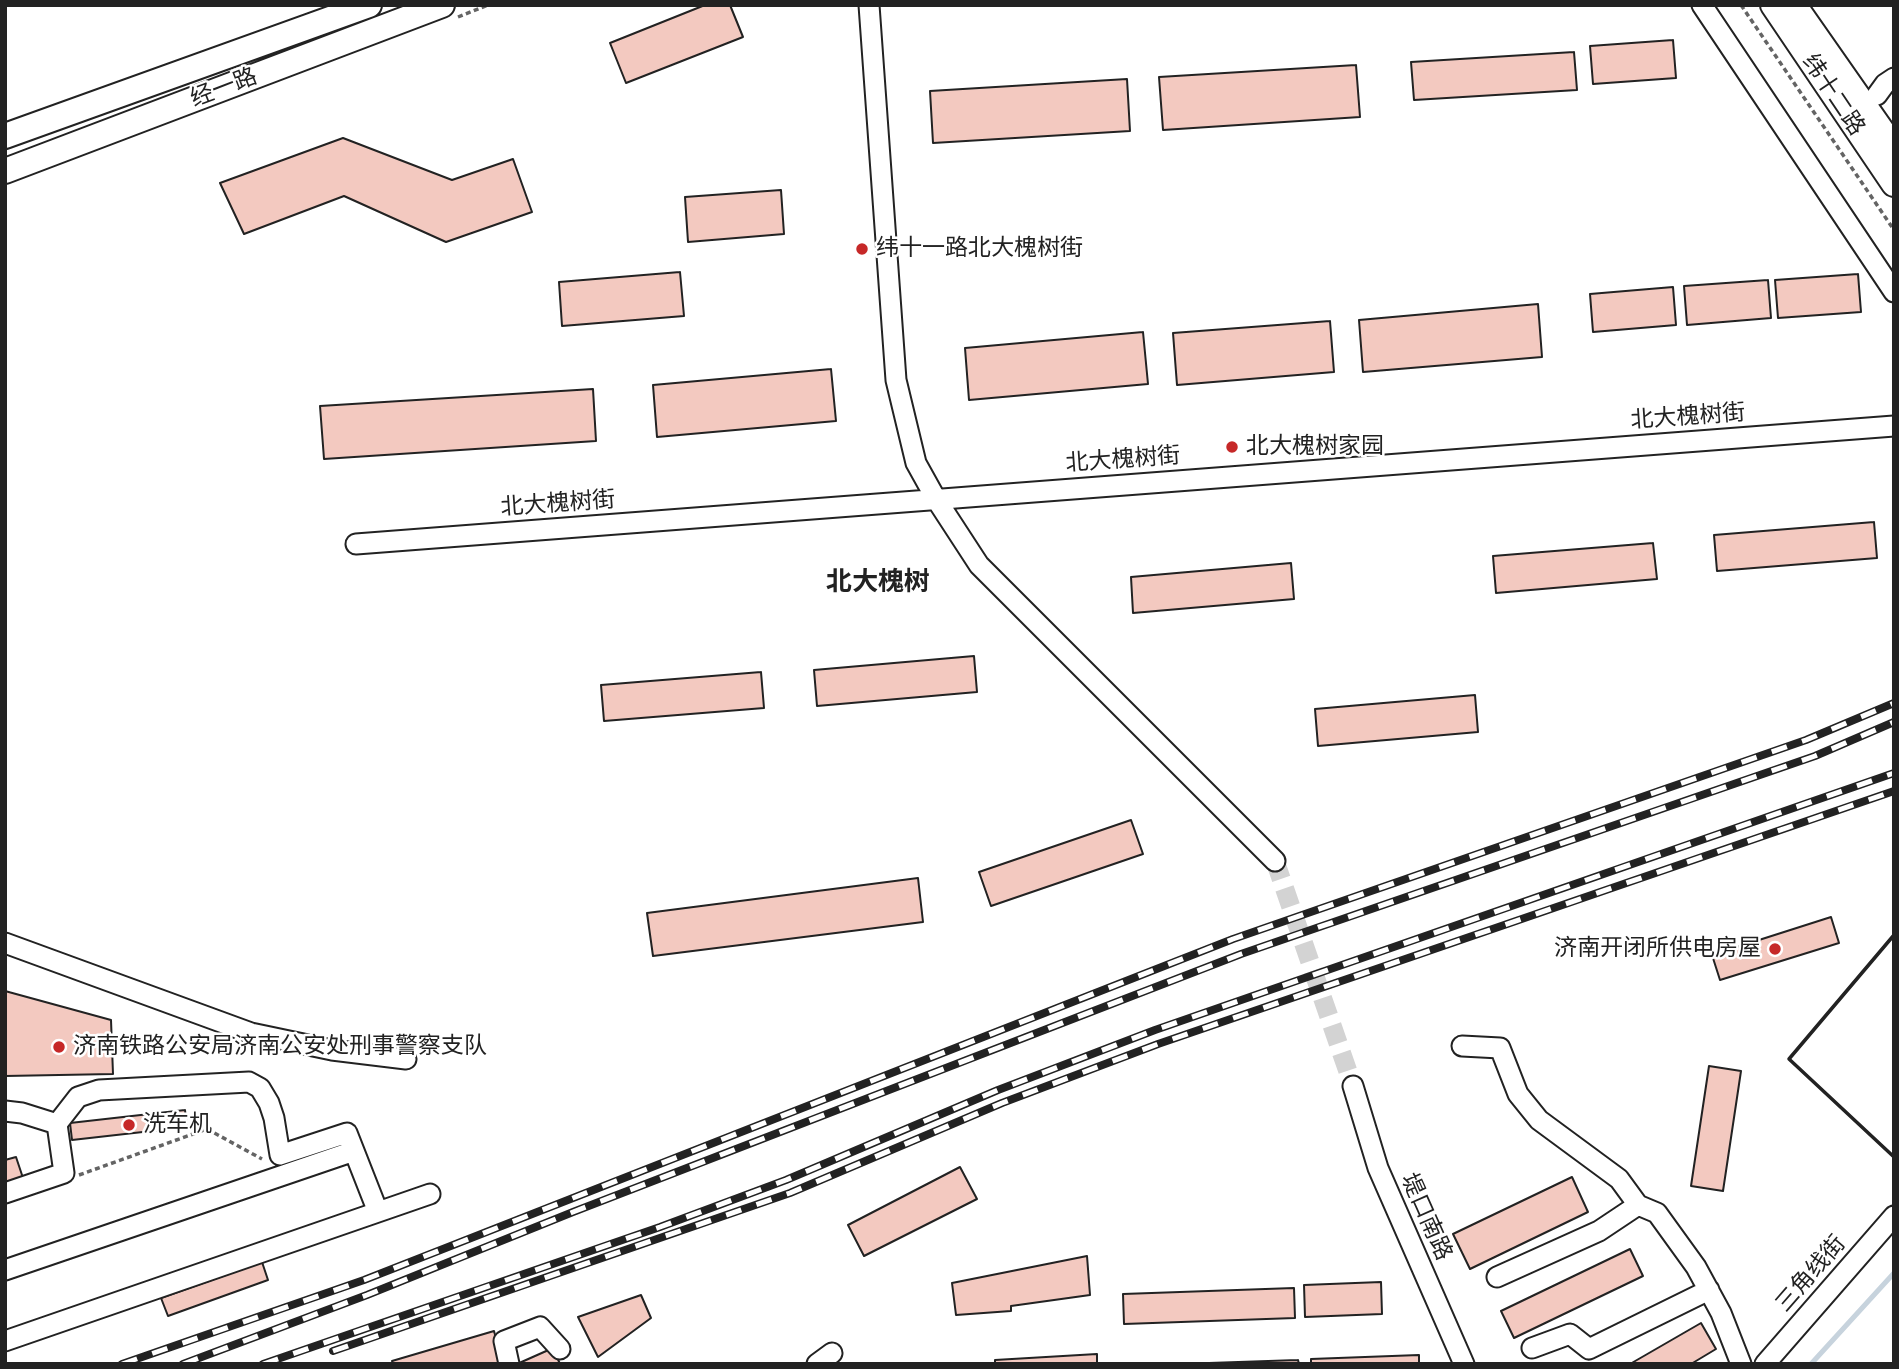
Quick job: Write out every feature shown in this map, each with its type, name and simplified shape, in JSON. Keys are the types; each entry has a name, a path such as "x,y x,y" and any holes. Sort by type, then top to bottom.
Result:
{"main road":[{"name":"经一路","path":"5,135 369,5"},
{"name":"经一路","path":"5,171 442,5"},
{"name":"纬十二路","path":"1773,5 1894,184"},
{"name":"纬十二路","path":"1794,5 1894,148"}],"street":[{"path":"869,5 896,380 916,463 979,565 1275,861"},
{"path":"1702,5 1894,292"},
{"path":"1877,95 1885,84 1894,78"},
{"name":"北大槐树街","path":"356,544 1894,426"},
{"path":"5,943 251,1033 332,1051 406,1059"},
{"path":"1462,1046 1500,1048 1518,1094 1539,1120 1619,1179 1638,1205 1657,1213 1709,1290 1741,1364"},
{"path":"5,1193 64,1173 57,1124 78,1097 99,1090 249,1082 260,1088 269,1103 280,1155 347,1133 378,1212"},
{"name":"堤口南路","path":"1353,1086 1377,1168 1464,1364"},
{"path":"5,1111 22,1113 57,1124"},
{"path":"5,1270 354,1151"},
{"path":"5,1341 430,1194"},
{"path":"1497,1277 1599,1231 1638,1205"},
{"name":"三角线街","path":"1765,1364 1894,1216"},
{"path":"1532,1348 1570,1334 1589,1349 1709,1290"},
{"path":"509,1364 504,1341 540,1327 560,1349"}],"path":[{"path":"1741,5 1894,230"},
{"path":"64,1173 76,1177 207,1129 263,1159 280,1155"}],"building":[{"path":"705,5 730,5 743,37 626,83 610,43"},
{"path":"1673,40 1676,78 1593,84 1590,46"},
{"path":"1574,52 1577,90 1414,100 1411,62"},
{"path":"1356,65 1360,117 1163,130 1159,77"},
{"path":"1127,79 1130,131 933,143 930,91"},
{"path":"343,138 452,180 513,159 532,212 446,242 344,196 244,234 220,183"},
{"path":"781,190 784,234 688,242 685,197"},
{"path":"680,272 684,316 562,326 559,282"},
{"path":"1858,274 1861,312 1778,318 1775,280"},
{"path":"1768,280 1771,318 1687,325 1684,286"},
{"path":"1673,287 1676,325 1593,332 1590,294"},
{"path":"1538,304 1542,357 1363,372 1359,320"},
{"path":"1330,321 1334,372 1177,385 1173,333"},
{"path":"1143,332 1148,384 969,400 965,348"},
{"path":"831,369 836,421 657,437 653,385"},
{"path":"593,389 596,441 324,459 320,406"},
{"path":"1874,522 1877,558 1717,571 1714,535"},
{"path":"1653,543 1657,579 1496,593 1493,556"},
{"path":"1291,563 1294,599 1133,613 1131,577"},
{"path":"974,656 977,692 817,706 814,670"},
{"path":"761,672 764,708 604,721 601,685"},
{"path":"1475,695 1478,732 1318,746 1315,709"},
{"path":"1131,820 1143,854 991,906 979,872"},
{"path":"918,878 923,922 653,956 647,913"},
{"name":"济南开闭所供电房屋","path":"1831,917 1839,943 1720,980 1712,955"},
{"name":"济南铁路公安局济南公安处刑事警察支队","path":"5,991 111,1020 113,1074 5,1076"},
{"path":"1709,1066 1741,1071 1723,1191 1691,1186"},
{"name":"洗车机","path":"185,1110 187,1127 72,1140 70,1123"},
{"path":"16,1157 23,1178 5,1184 5,1160"},
{"path":"960,1167 977,1199 864,1256 848,1225"},
{"path":"1572,1177 1588,1212 1470,1269 1453,1234"},
{"path":"1630,1249 1643,1276 1514,1338 1501,1311"},
{"path":"1087,1256 1090,1295 1011,1306 1011,1311 956,1315 952,1283"},
{"path":"262,1262 268,1280 168,1316 161,1298"},
{"path":"1381,1282 1382,1314 1305,1317 1304,1285"},
{"path":"1294,1288 1295,1318 1124,1324 1123,1294"},
{"path":"641,1295 651,1318 598,1357 578,1317"},
{"path":"1701,1323 1716,1349 1691,1364 1630,1364"},
{"path":"494,1331 503,1364 393,1364 392,1361"},
{"path":"553,1348 560,1364 517,1364"},
{"path":"1097,1354 1097,1364 995,1364 995,1360"},
{"path":"1419,1355 1419,1364 1311,1364 1311,1359"},
{"path":"1298,1360 1299,1364 1179,1364"}],"waterway":[{"path":"1811,1364 1894,1273"}],"tunnel":[{"path":"1275,861 1353,1086"}],"railway":[{"path":"122,1364 364,1280 1233,939 1806,740 1894,703"},
{"path":"183,1364 367,1295 573,1212 1241,954 1815,756 1894,722"},
{"path":"263,1364 660,1227 786,1180 998,1090 1155,1030 1894,773"},
{"path":"333,1351 790,1193 1002,1103 1158,1044 1894,791"}],"wall":[{"path":"1894,935 1789,1059 1894,1157"}],"place":[{"name":"纬十一路北大槐树街","path":"862,249"},
{"name":"北大槐树家园","path":"1232,447"},
{"name":"济南开闭所供电房屋","path":"1775,949"},
{"name":"济南铁路公安局济南公安处刑事警察支队","path":"59,1047"},
{"name":"洗车机","path":"129,1125"}],"district":[{"name":"北大槐树","path":"878,583"}]}
